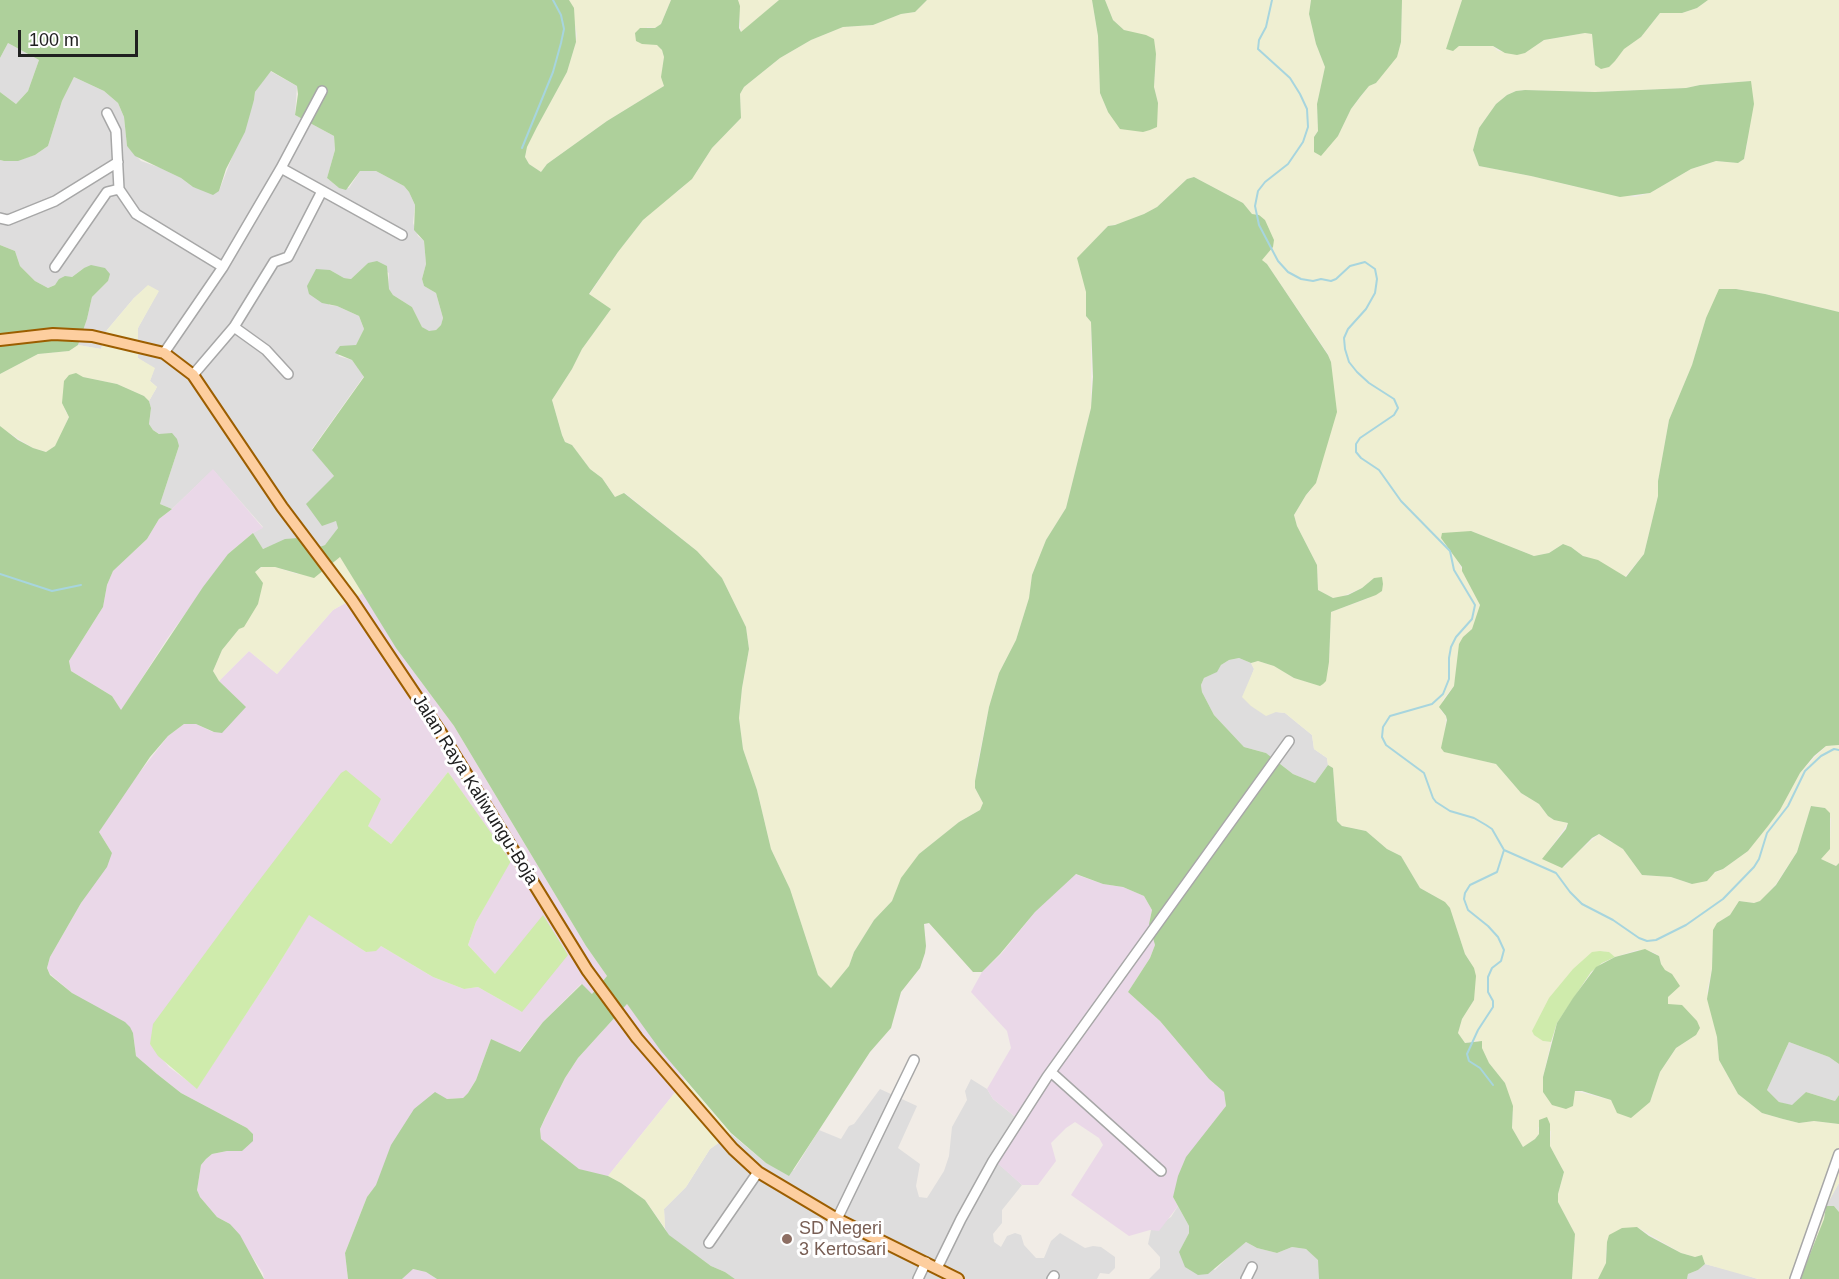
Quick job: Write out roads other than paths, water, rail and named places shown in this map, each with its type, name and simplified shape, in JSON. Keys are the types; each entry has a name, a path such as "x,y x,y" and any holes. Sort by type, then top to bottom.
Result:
{"main road":[{"name":"Jalan Raya Kaliwungu-Boja","path":"0,340 53,334 84,335 164,352 193,375 282,507 352,600 441,733 587,970 637,1038 738,1155 758,1172 837,1219 958,1279"}],"street":[{"path":"164,352 223,267 281,168 322,91"},
{"path":"107,113 116,131 119,189 136,214 223,267"},
{"path":"0,218 8,220 55,201 118,162"},
{"path":"281,168 402,235"},
{"path":"55,267 107,192 119,189"},
{"path":"193,375 234,327 274,262 288,257 322,191"},
{"path":"234,327 267,350 288,374"},
{"path":"937,1268 993,1161 1052,1073 1289,741"},
{"path":"837,1219 914,1060"},
{"path":"1052,1073 1161,1172"},
{"path":"1796,1279 1839,1154"},
{"path":"710,1243 758,1172"},
{"path":"918,1279 926,1262"},
{"path":"1246,1279 1252,1268"}],"waterway":[{"path":"522,148 553,72 564,29 561,15 553,0"},
{"path":"1272,0 1258,49 1290,78 1307,109 1308,127 1303,142 1288,164 1265,182 1258,191 1255,206 1259,225 1278,261 1288,272 1301,279 1331,281 1350,266 1365,262 1375,269 1377,279 1375,293 1366,309 1348,329 1344,338 1345,349 1349,362 1357,372 1369,383 1394,399 1398,408 1394,415 1360,438 1356,444 1356,452 1379,470 1401,501 1450,551 1454,570 1475,605 1472,619 1456,637 1451,647 1449,679 1443,694 1432,704 1390,716 1383,727 1382,737 1386,745 1424,773 1436,802 1450,811 1474,818 1486,825 1492,829 1504,850 1556,873 1582,904 1647,941 1656,940 1686,925 1723,899 1754,867 1759,859 1767,833 1788,806 1805,771 1821,756 1834,749 1839,750"},
{"path":"0,574 52,591 81,585"},
{"path":"1493,1085 1480,1068 1469,1061 1467,1054 1478,1030 1493,1007 1493,1001 1488,992 1488,977 1492,968 1501,961 1504,950 1498,937 1468,910 1464,899 1470,885 1497,872 1504,850"}],"place":[{"name":"SD Negeri 3 Kertosari","path":"787,1239"}]}
